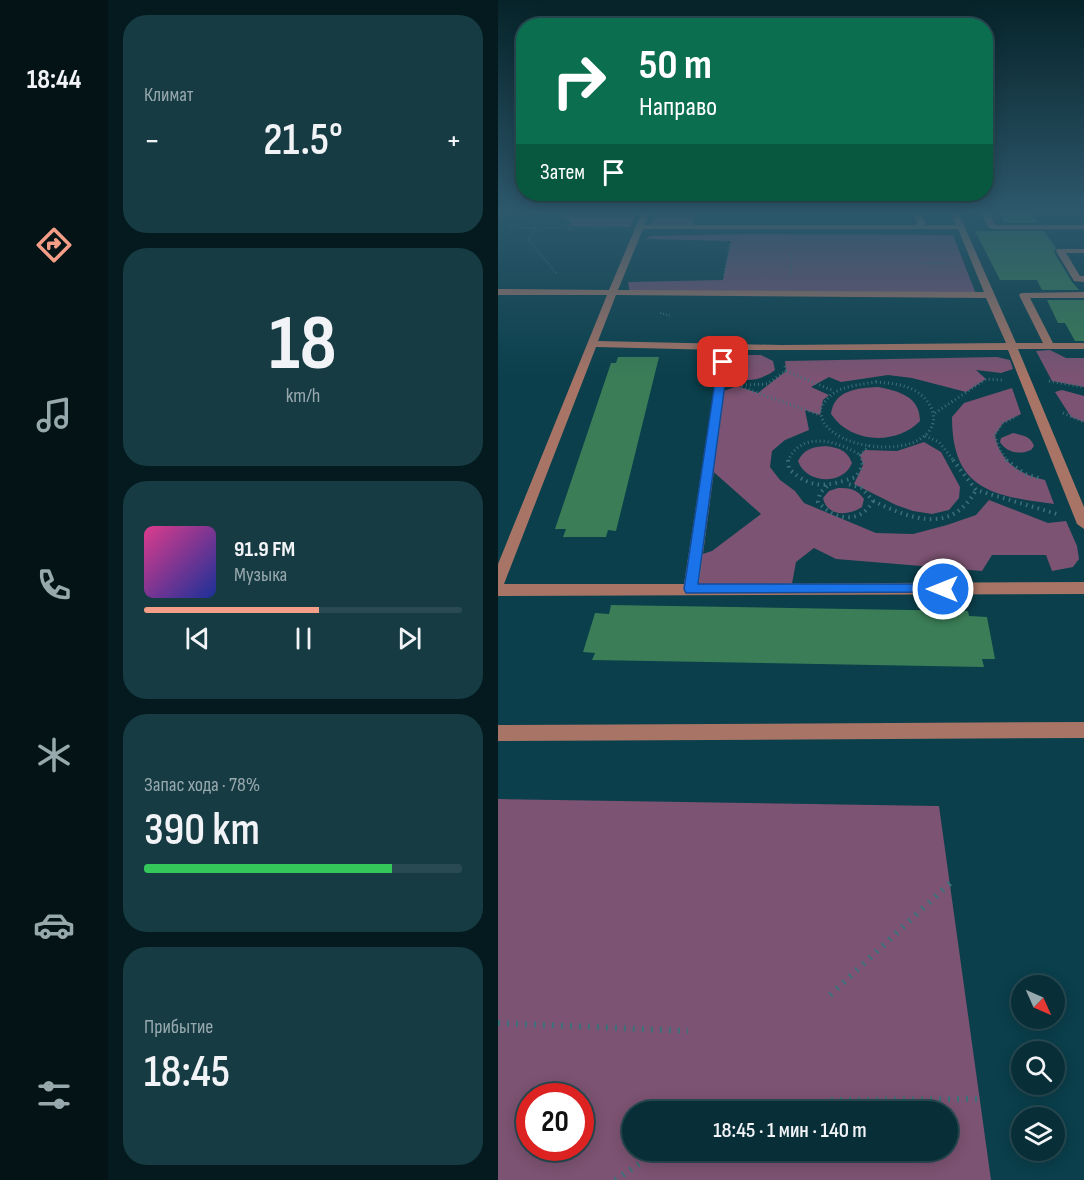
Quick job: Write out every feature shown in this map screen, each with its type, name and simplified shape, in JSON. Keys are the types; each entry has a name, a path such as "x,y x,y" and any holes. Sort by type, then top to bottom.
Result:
{"street":[{"path":"498,582 594,344 622,267"},
{"path":"977,267 1040,412 1082,519"},
{"path":"1070,267 1077,279 1084,279"},
{"path":"498,292 989,295"},
{"path":"1049,346 1024,295 1084,295"},
{"path":"594,344 725,347 1084,346"},
{"path":"691,589 725,347"},
{"path":"498,590 1084,588"},
{"path":"498,733 1084,730"}],"path":[{"path":"551,267 573,292"},
{"path":"651,310 671,316"},
{"path":"785,361 786,371"},
{"path":"786,371 834,391"},
{"path":"786,371 767,384 737,386 820,415"},
{"path":"876,382 912,390 924,397 935,413 935,424 924,436 911,443 890,447 855,444 833,434 821,421 819,411 823,400 834,391 856,383 876,382"},
{"path":"1021,414 1003,423 994,435 998,451 1013,467 1029,475 1067,484"},
{"path":"828,440 833,434"},
{"path":"924,436 939,442 976,490 1050,514 1082,519"},
{"path":"844,483 856,477 863,465 860,455 845,444 828,440 812,441 796,448 788,459 789,469 802,481 827,486 855,484 869,492 873,501 904,516 926,520 948,518 967,506 976,490"},
{"path":"860,455 869,445"},
{"path":"827,486 820,493 818,502 825,512 840,518 859,516 870,509 873,501"},
{"path":"830,995 950,883"},
{"path":"498,1023 688,1031"},
{"path":"831,1100 980,1099"},
{"path":"615,1180 644,1161"}],"shaded area":[{"path":"726,267 966,267 976,294 630,293 628,282 723,280"},
{"path":"1050,350 1066,358 1084,358 1084,387 1052,381 1036,351"},
{"path":"744,355 761,355 773,361 775,370 756,379 736,378 725,369 730,360"},
{"path":"997,357 1010,360 1013,369 1001,373 976,370 986,379 966,392 912,378 888,375 841,382 829,377 811,387 829,395 823,400 820,415 805,410 809,430 785,440 772,451 770,467 804,503 876,533 913,534 947,525 976,515 989,500 1048,523 1066,521 1077,546 1079,559 1073,567 1052,571 1046,555 992,555 982,571 836,559 814,548 796,562 791,589 691,589 696,556 712,551 761,514 708,467 719,393 737,386 758,393 786,371 785,361"},
{"path":"878,387 893,390 912,400 919,413 920,421 899,435 874,438 850,431 839,424 831,414 833,406 842,395 862,388"},
{"path":"1012,388 1021,414 1003,423 995,435 997,444 1012,465 1027,475 1045,480 1054,504 995,492 980,485 968,474 959,460 954,441 952,417 964,403"},
{"path":"1062,390 1084,396 1084,422 1071,417 1055,392"},
{"path":"1013,433 1026,436 1031,440 1034,446 1031,450 1014,452 1006,449 1000,442 1001,438"},
{"path":"924,442 941,452 960,487 959,498 949,510 932,514 913,511 854,484 863,465 860,455 865,450 897,451"},
{"path":"826,446 842,450 852,463 841,476 833,479 816,478 802,469 798,461 809,449"},
{"path":"838,488 850,489 859,493 864,499 862,507 845,513 829,509 823,498 829,491"},
{"path":"498,799 939,806 991,1180 498,1180"}],"building":[{"path":"993,267 1063,267 1079,290 1042,290 1037,280 1000,280"},
{"path":"1047,300 1084,300 1084,341 1075,341 1065,323 1058,323"},
{"path":"618,357 659,357 616,531 608,530 606,537 563,537 566,529 555,529 611,363 616,363"},
{"path":"611,605 968,611 969,616 987,617 995,659 982,659 984,667 592,660 595,653 583,652 595,613 609,614"}],"route":[{"path":"723,362 691,589 943,589"}]}
